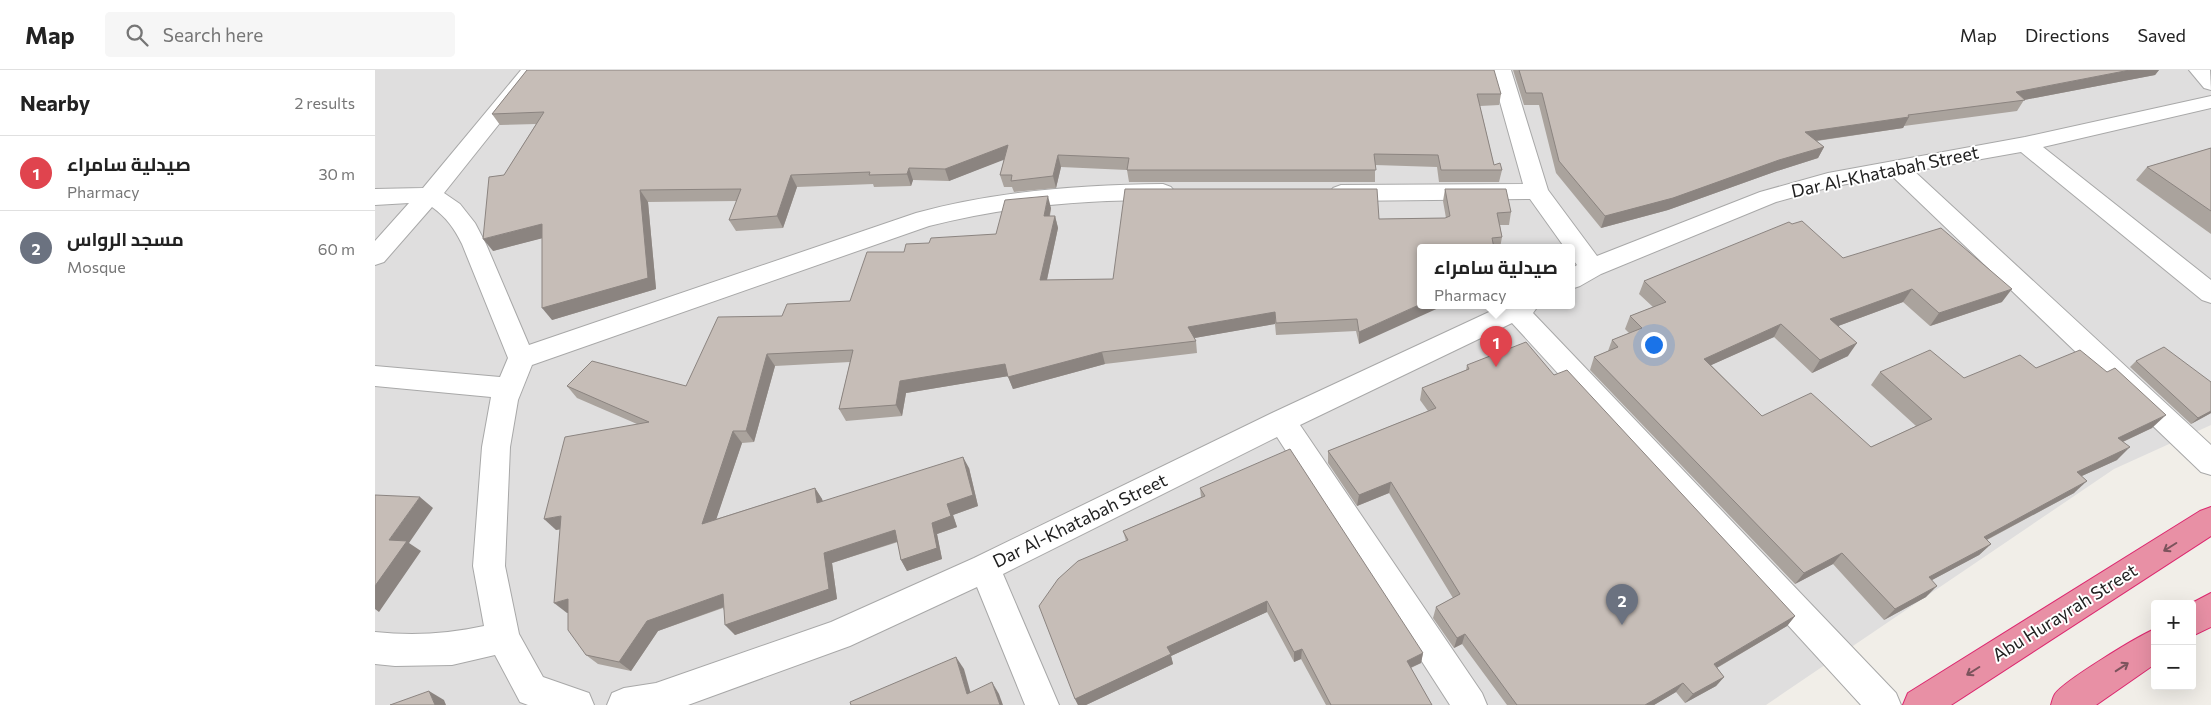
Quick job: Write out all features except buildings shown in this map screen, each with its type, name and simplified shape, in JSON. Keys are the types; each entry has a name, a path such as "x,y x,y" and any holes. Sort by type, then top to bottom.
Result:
{"highway":[{"name":"Abu Hurayrah Street","path":"1920,705 2211,520"},
{"path":"2196,617 2211,608"},
{"path":"2068,705 2100,694 2151,649"}],"street":[{"path":"375,256 430,195 472,140 532,70"},
{"path":"1501,70 1537,191 1593,268"},
{"path":"2199,70 2211,84"},
{"name":"Dar Al-Khatabah Street","path":"1575,278 1593,268 1768,197 1828,180 2025,144 2211,102"},
{"path":"2025,144 2211,294"},
{"path":"1897,168 2211,463"},
{"path":"1322,193 1537,191"},
{"path":"521,358 923,219 980,206 1029,199 1110,192 1187,192"},
{"path":"375,197 430,195 452,210 463,223 475,244 521,358 505,400 496,447 489,566 503,638 532,690 577,705"},
{"name":"Dar Al-Khatabah Street","path":"624,705 656,700 838,635 985,568 1282,421 1519,309"},
{"path":"1522,309 1884,705"},
{"path":"375,376 509,388"},
{"path":"1282,421 1470,705"},
{"path":"985,568 1042,705"},
{"path":"375,648 395,650 452,649 503,638"}],"shaded area":[{"path":"375,70 2211,70 2211,425 2114,469 1766,705 375,705"}],"place":[{"name":"صيدلية سامراء","path":"1496,367"},
{"name":"مسجد الرواس","path":"1622,625"}]}
